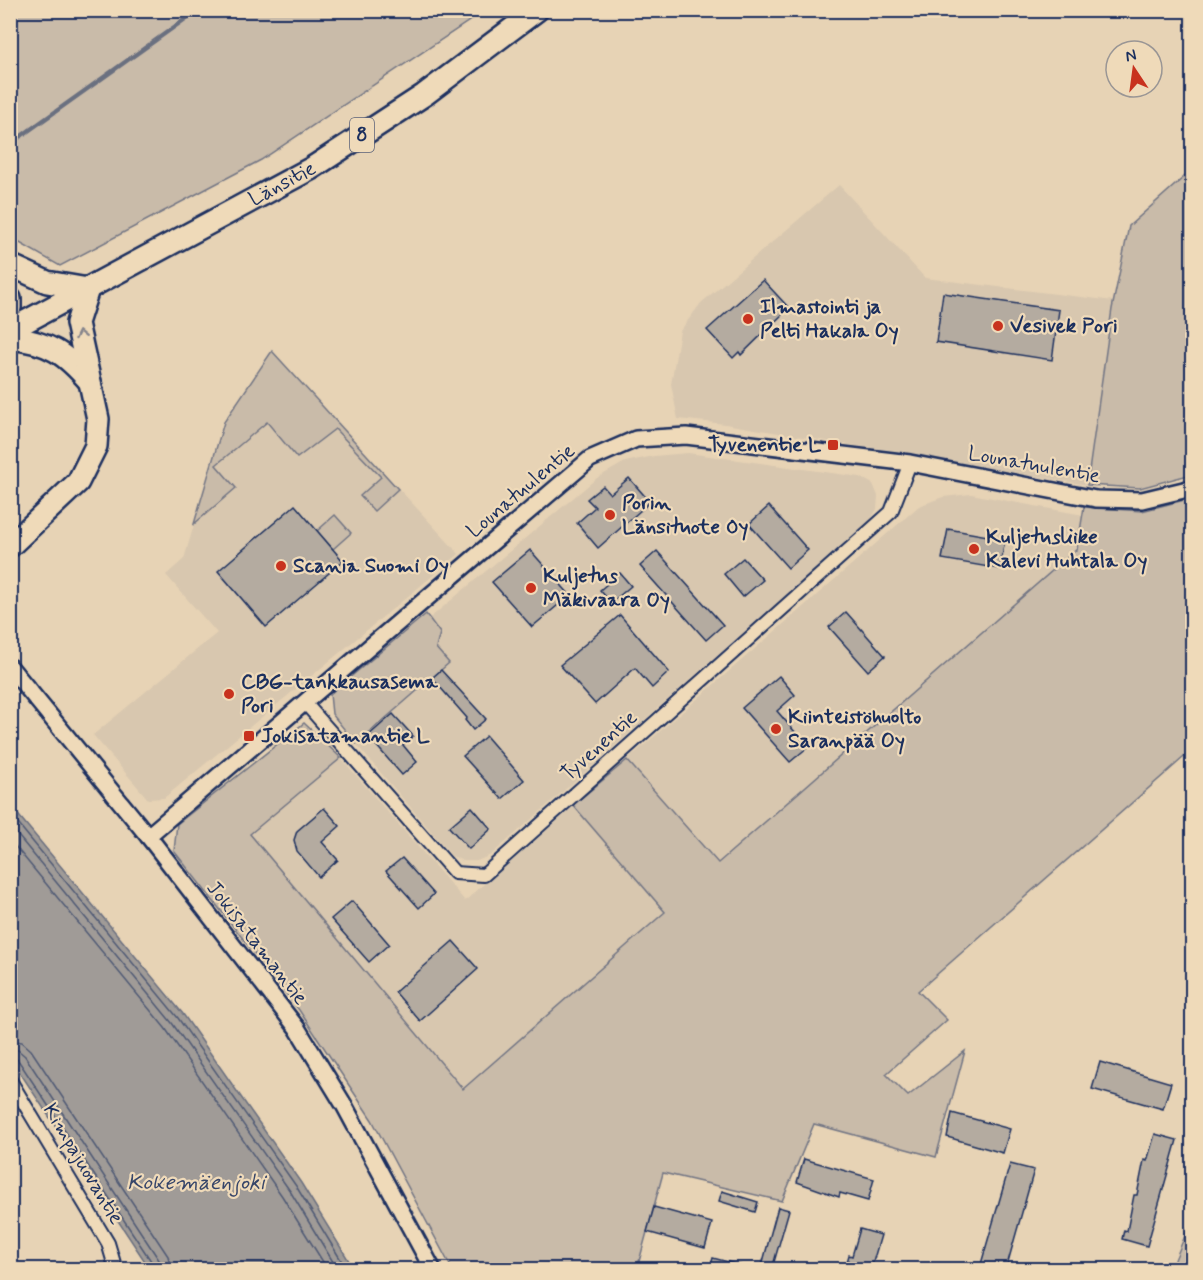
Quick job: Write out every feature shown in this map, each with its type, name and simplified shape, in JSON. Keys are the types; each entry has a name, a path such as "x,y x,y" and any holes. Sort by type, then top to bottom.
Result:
{"highway":[{"name":"Länsitie","path":"10,330 312,168 424,95 537,10"},
{"path":"10,266 48,282 88,289 77,323 96,404 98,432 96,446 86,470 53,508 10,546"},
{"path":"10,298 10,308"},
{"path":"10,338 48,345 75,364 90,383"}],"street":[{"name":"Lounatuulentie","path":"148,836 306,704 590,459 636,439 686,436 910,463 1096,499 1142,500 1192,488"},
{"name":"Tyvenentie","path":"306,704 455,873 484,875 891,512 910,463"},
{"name":"Jokisatamantie","path":"10,667 148,836 297,1028 344,1105 433,1269"},
{"name":"Kimpajuovantie","path":"10,1080 102,1233 116,1269"}],"shaded area":[{"path":"11,10 484,11 261,160 60,266 11,238"},
{"path":"1192,170 1192,474 1140,488 1087,485 1112,309 1129,226"},
{"path":"839,185 925,278 1114,301 1087,485 725,424 678,419 671,384 680,331 701,303"},
{"path":"272,351 459,554 164,798 148,799 93,735 217,633 166,575 184,559 224,422"},
{"path":"272,351 398,489 374,511 360,496 381,477 335,429 297,458 267,422 216,465 236,488 194,524 224,422"},
{"path":"688,453 860,477 873,484 878,496 877,509 870,521 491,855 477,861 463,861 452,856 356,744 442,668 412,633 597,478 625,462 654,456"},
{"path":"971,494 1083,515 1077,549 717,863 627,760 919,506 943,497"},
{"path":"1192,498 1192,750 918,991 947,1020 886,1074 908,1096 965,1051 936,1157 814,1124 782,1201 663,1173 637,1269 452,1269 372,1120 299,1010 174,851 177,824 304,723 341,758 250,834 463,1089 665,912 573,805 627,760 718,863 1077,549 1084,507 1142,511"},
{"path":"335,515 351,533 333,549 317,531"},
{"path":"426,614 440,633 436,648 449,663 356,744 332,714 330,694"},
{"path":"341,758 465,901 573,805 665,912 463,1089 249,834"},
{"path":"1192,1219 1192,1269 1166,1269 1172,1267"}],"water":[{"name":"Kokemäenjoki","path":"10,805 183,1014 301,1183 354,1269 150,1269 11,1059"}],"building":[{"name":"Ilmastointi ja Pelti Hakala Oy","path":"763,280 789,308 741,355 739,352 733,358 707,330"},
{"name":"Vesivek Pori","path":"943,293 1059,310 1052,360 936,342"},
{"name":"Porin Länsituote Oy","path":"629,478 650,502 598,548 577,523 595,507 587,499 603,486 610,494"},
{"name":"Scania Suomi Oy","path":"295,505 343,561 266,627 218,571"},
{"path":"769,506 808,550 788,568 749,524"},
{"name":"Kuljetusliike Kalevi Huhtala Oy","path":"948,529 1005,539 1000,569 942,559"},
{"name":"Kuljetus Mäkivaara Oy","path":"530,550 570,595 532,627 492,582"},
{"path":"657,551 723,625 706,640 640,566"},
{"path":"743,558 763,580 743,597 724,574"},
{"path":"620,573 631,586 611,603 600,590"},
{"path":"846,612 885,656 868,671 829,627"},
{"path":"620,615 669,672 652,688 635,668 595,704 560,665"},
{"path":"441,670 486,719 473,730 465,720 467,718 432,678"},
{"name":"Kiinteistöhuolto Saranpää Oy","path":"779,676 795,695 777,711 808,747 790,762 742,708"},
{"path":"393,714 413,736 403,745 417,762 402,775 368,736"},
{"path":"486,736 524,780 502,799 463,756"},
{"path":"472,807 491,829 469,849 449,827"},
{"path":"324,808 340,826 322,842 338,860 319,877 297,851 294,840 297,831"},
{"path":"402,858 434,894 419,908 386,871"},
{"path":"352,901 389,944 369,962 331,919"},
{"path":"453,941 478,969 420,1021 395,992"},
{"path":"1100,1062 1171,1083 1163,1109 1092,1089"},
{"path":"952,1113 1010,1129 1003,1153 947,1137"},
{"path":"1155,1134 1177,1140 1147,1246 1122,1239 1124,1230 1127,1231 1144,1160 1147,1161"},
{"path":"804,1159 874,1179 868,1201 840,1193 839,1197 797,1182"},
{"path":"1010,1164 1034,1170 1006,1269 982,1269 981,1264"},
{"path":"722,1191 758,1202 755,1212 719,1201"},
{"path":"654,1207 712,1223 705,1248 647,1232"},
{"path":"778,1207 789,1210 772,1269 761,1269"},
{"path":"860,1229 881,1235 871,1269 845,1269 849,1255 852,1256"},
{"path":"713,1258 743,1266 742,1269 710,1269"}],"waterway":[{"path":"10,144 198,10"}],"place":[{"name":"Ilmastointi ja Pelti Hakala Oy","path":"748,319"},
{"name":"Vesivek Pori","path":"998,326"},
{"name":"Tyvenentie L","path":"833,445"},
{"name":"Porin Länsituote Oy","path":"610,515"},
{"name":"Kuljetusliike Kalevi Huhtala Oy","path":"974,549"},
{"name":"Scania Suomi Oy","path":"281,566"},
{"name":"Kuljetus Mäkivaara Oy","path":"531,588"},
{"name":"CBG-tankkausasema Pori","path":"229,694"},
{"name":"Kiinteistöhuolto Saranpää Oy","path":"776,729"},
{"name":"Jokisatamantie L","path":"249,736"}]}
